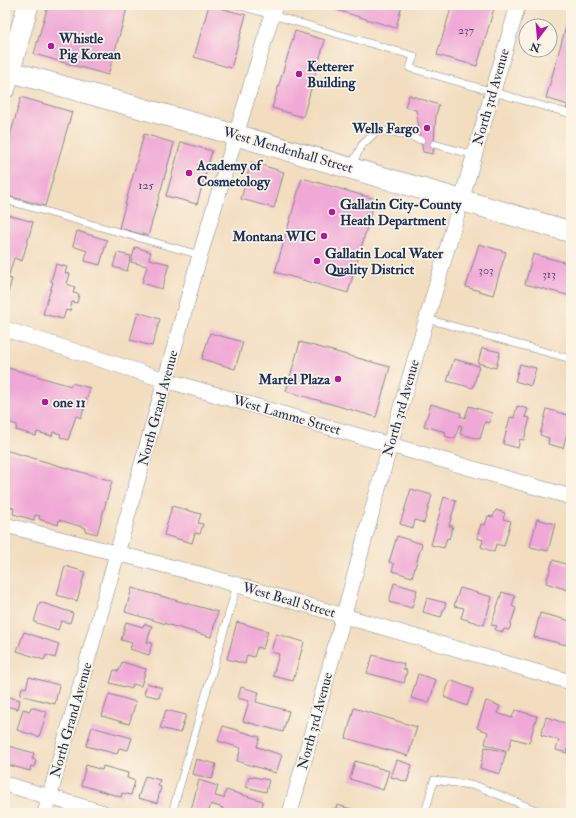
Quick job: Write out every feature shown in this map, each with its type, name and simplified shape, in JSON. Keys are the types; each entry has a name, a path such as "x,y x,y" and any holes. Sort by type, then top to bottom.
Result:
{"street":[{"path":"7,76 28,5"},
{"name":"North 3rd Avenue","path":"290,813 390,445 518,5"},
{"name":"North Grand Avenue","path":"45,813 200,255 274,10"},
{"name":"West Mendenhall Street","path":"7,76 236,135 571,232"},
{"name":"West Lamme Street","path":"5,329 165,380 571,497"},
{"name":"West Beall Street","path":"5,525 237,585 571,682"},
{"path":"5,784 104,813"}],"lane":[{"path":"237,5 274,10 414,56 410,68 571,114"},
{"path":"350,168 362,145 377,131 393,132 421,140"},
{"path":"434,144 474,155"},
{"path":"5,200 200,255"},
{"path":"427,319 571,359"},
{"path":"172,813 237,585"},
{"path":"425,813 434,780 477,786 543,813"}],"building":[{"path":"48,5 128,5 108,75 34,54"},
{"path":"209,5 246,15 231,68 194,57"},
{"path":"320,5 402,5 396,28"},
{"path":"452,5 495,5 477,66 437,55"},
{"path":"571,8 571,110 566,109 568,105 546,98"},
{"name":"Ketterer Building","path":"295,31 325,40 303,117 272,108"},
{"name":"Wells Fargo","path":"409,95 439,105 436,115 433,154 423,152 416,110 405,107"},
{"path":"21,97 72,112 45,206 5,195 5,154"},
{"path":"144,134 174,143 148,236 119,228"},
{"name":"Academy of Cosmetology","path":"181,142 212,151 197,204 166,196"},
{"path":"251,162 284,172 274,208 241,199"},
{"path":"302,178 375,199 348,293 275,272"},
{"path":"5,214 33,222 22,261 14,258 8,278 12,279 5,302"},
{"path":"77,231 107,240 100,265 85,261 87,251 73,246"},
{"path":"479,244 506,252 493,295 466,287"},
{"path":"135,247 151,252 149,259 169,264 162,289 142,283 147,266 131,262"},
{"path":"117,253 131,256 127,271 113,267"},
{"path":"533,254 571,264 571,296 525,284"},
{"path":"56,264 67,267 65,273 70,274 67,284 75,287 73,293 79,294 77,303 72,302 70,311 66,310 63,319 43,314 53,282 51,281"},
{"path":"138,312 160,319 152,346 130,340"},
{"path":"210,333 243,342 235,369 202,359"},
{"name":"Martel Plaza","path":"300,342 390,367 376,417 286,391"},
{"path":"482,348 500,352 496,368 478,363"},
{"path":"454,359 479,366 473,388 447,381"},
{"path":"520,364 536,368 531,386 515,381"},
{"name":"one 11","path":"5,367 71,386 72,383 90,388 81,418 76,416 68,440 60,437 61,434 53,432 52,436 37,432 36,436 16,430 17,425 5,421"},
{"path":"431,404 461,413 460,416 465,418 469,406 492,413 489,423 485,422 480,439 460,434 462,426 459,425 455,439 445,436 446,432 424,426"},
{"path":"517,406 528,409 525,417 530,418 524,440 520,439 518,448 503,444 510,417 514,418"},
{"path":"547,409 571,416 563,448 548,444 549,438 540,435"},
{"path":"5,450 112,481 97,534 85,531 86,528 59,520 58,525 39,519 40,516 35,515 34,520 13,514 14,508 5,506"},
{"path":"411,489 432,495 424,523 415,520 413,528 400,524"},
{"path":"444,497 456,501 449,526 453,526 449,539 447,538 444,548 431,545"},
{"path":"172,506 201,514 198,523 203,524 200,534 195,533 192,543 164,535"},
{"path":"496,510 505,513 503,519 511,521 504,546 496,544 494,552 481,547 483,540 477,538 481,524 485,525 488,516 493,517"},
{"path":"537,519 555,524 548,551 530,547"},
{"path":"397,536 422,544 412,577 392,571 394,564 389,562"},
{"path":"553,560 571,566 571,591 546,583"},
{"path":"65,566 85,572 77,601 57,595"},
{"path":"394,583 417,590 412,608 389,602"},
{"path":"132,588 218,612 211,637 125,612"},
{"path":"460,588 492,597 484,625 461,618 464,608 454,606"},
{"path":"502,592 515,596 512,606 516,608 509,630 504,629 503,632 495,630 497,626 491,625"},
{"path":"427,598 446,603 441,617 423,612"},
{"path":"40,602 73,613 70,623 61,621 58,630 34,622"},
{"path":"540,613 571,621 571,646 534,637"},
{"path":"126,622 143,627 144,624 152,626 147,642 152,643 149,655 130,649 132,643 121,640"},
{"path":"237,622 268,631 263,649 257,647 254,657 247,655 245,664 227,659"},
{"path":"24,632 59,644 55,658 46,655 44,660 17,651"},
{"path":"276,634 304,642 293,681 273,676 279,654 271,652"},
{"path":"373,655 404,664 403,669 407,670 404,683 367,673"},
{"path":"122,662 146,669 141,686 133,684 132,689 110,683 114,670 119,671"},
{"path":"418,674 436,680 429,703 411,698"},
{"path":"29,677 59,685 55,704 20,695 22,687 26,688"},
{"path":"450,680 473,689 467,706 444,697"},
{"path":"147,683 162,688 159,698 144,694"},
{"path":"241,687 259,692 256,702 289,711 283,732 243,721 249,701 238,698"},
{"path":"109,694 136,702 129,724 102,716"},
{"path":"5,696 20,700 18,709 5,706"},
{"path":"486,701 500,706 497,713 512,718 515,710 537,716 529,743 512,738 508,751 485,744 488,732 477,728"},
{"path":"31,707 47,712 39,737 17,730 23,709 30,711"},
{"path":"354,708 417,727 408,756 346,738"},
{"path":"166,710 186,715 180,733 160,728"},
{"path":"546,717 571,725 571,738 567,753 556,750 559,740 541,735"},
{"path":"223,726 260,737 257,747 282,755 276,773 237,761 241,748 218,741"},
{"path":"92,727 132,738 128,750 119,748 117,754 86,746"},
{"path":"5,745 34,753 32,759 36,760 34,767 31,766 30,771 5,764"},
{"path":"485,747 506,752 500,774 480,768"},
{"path":"196,759 216,764 212,779 192,774"},
{"path":"397,760 412,765 407,782 391,777"},
{"path":"355,761 389,771 383,790 350,779"},
{"path":"86,765 102,770 103,766 128,773 127,778 135,781 131,795 122,793 121,797 81,785"},
{"path":"145,776 160,780 158,786 161,787 157,803 138,798"},
{"path":"249,776 269,780 266,792 246,787"},
{"path":"199,780 218,786 215,796 224,798 226,790 263,801 260,813 221,813 223,808 211,804 208,813 200,813 191,810"},
{"path":"337,805 359,811 359,813 334,813"}],"place":[{"name":"Whistle Pig Korean","path":"51,46"},
{"name":"Ketterer Building","path":"299,74"},
{"name":"Wells Fargo","path":"427,128"},
{"name":"Academy of Cosmetology","path":"189,173"},
{"name":"Gallatin City-County Heath Department","path":"332,212"},
{"name":"Montana WIC","path":"324,236"},
{"name":"Gallatin Local Water Quality District","path":"317,261"},
{"name":"Martel Plaza","path":"338,379"},
{"name":"one 11","path":"45,402"}]}
